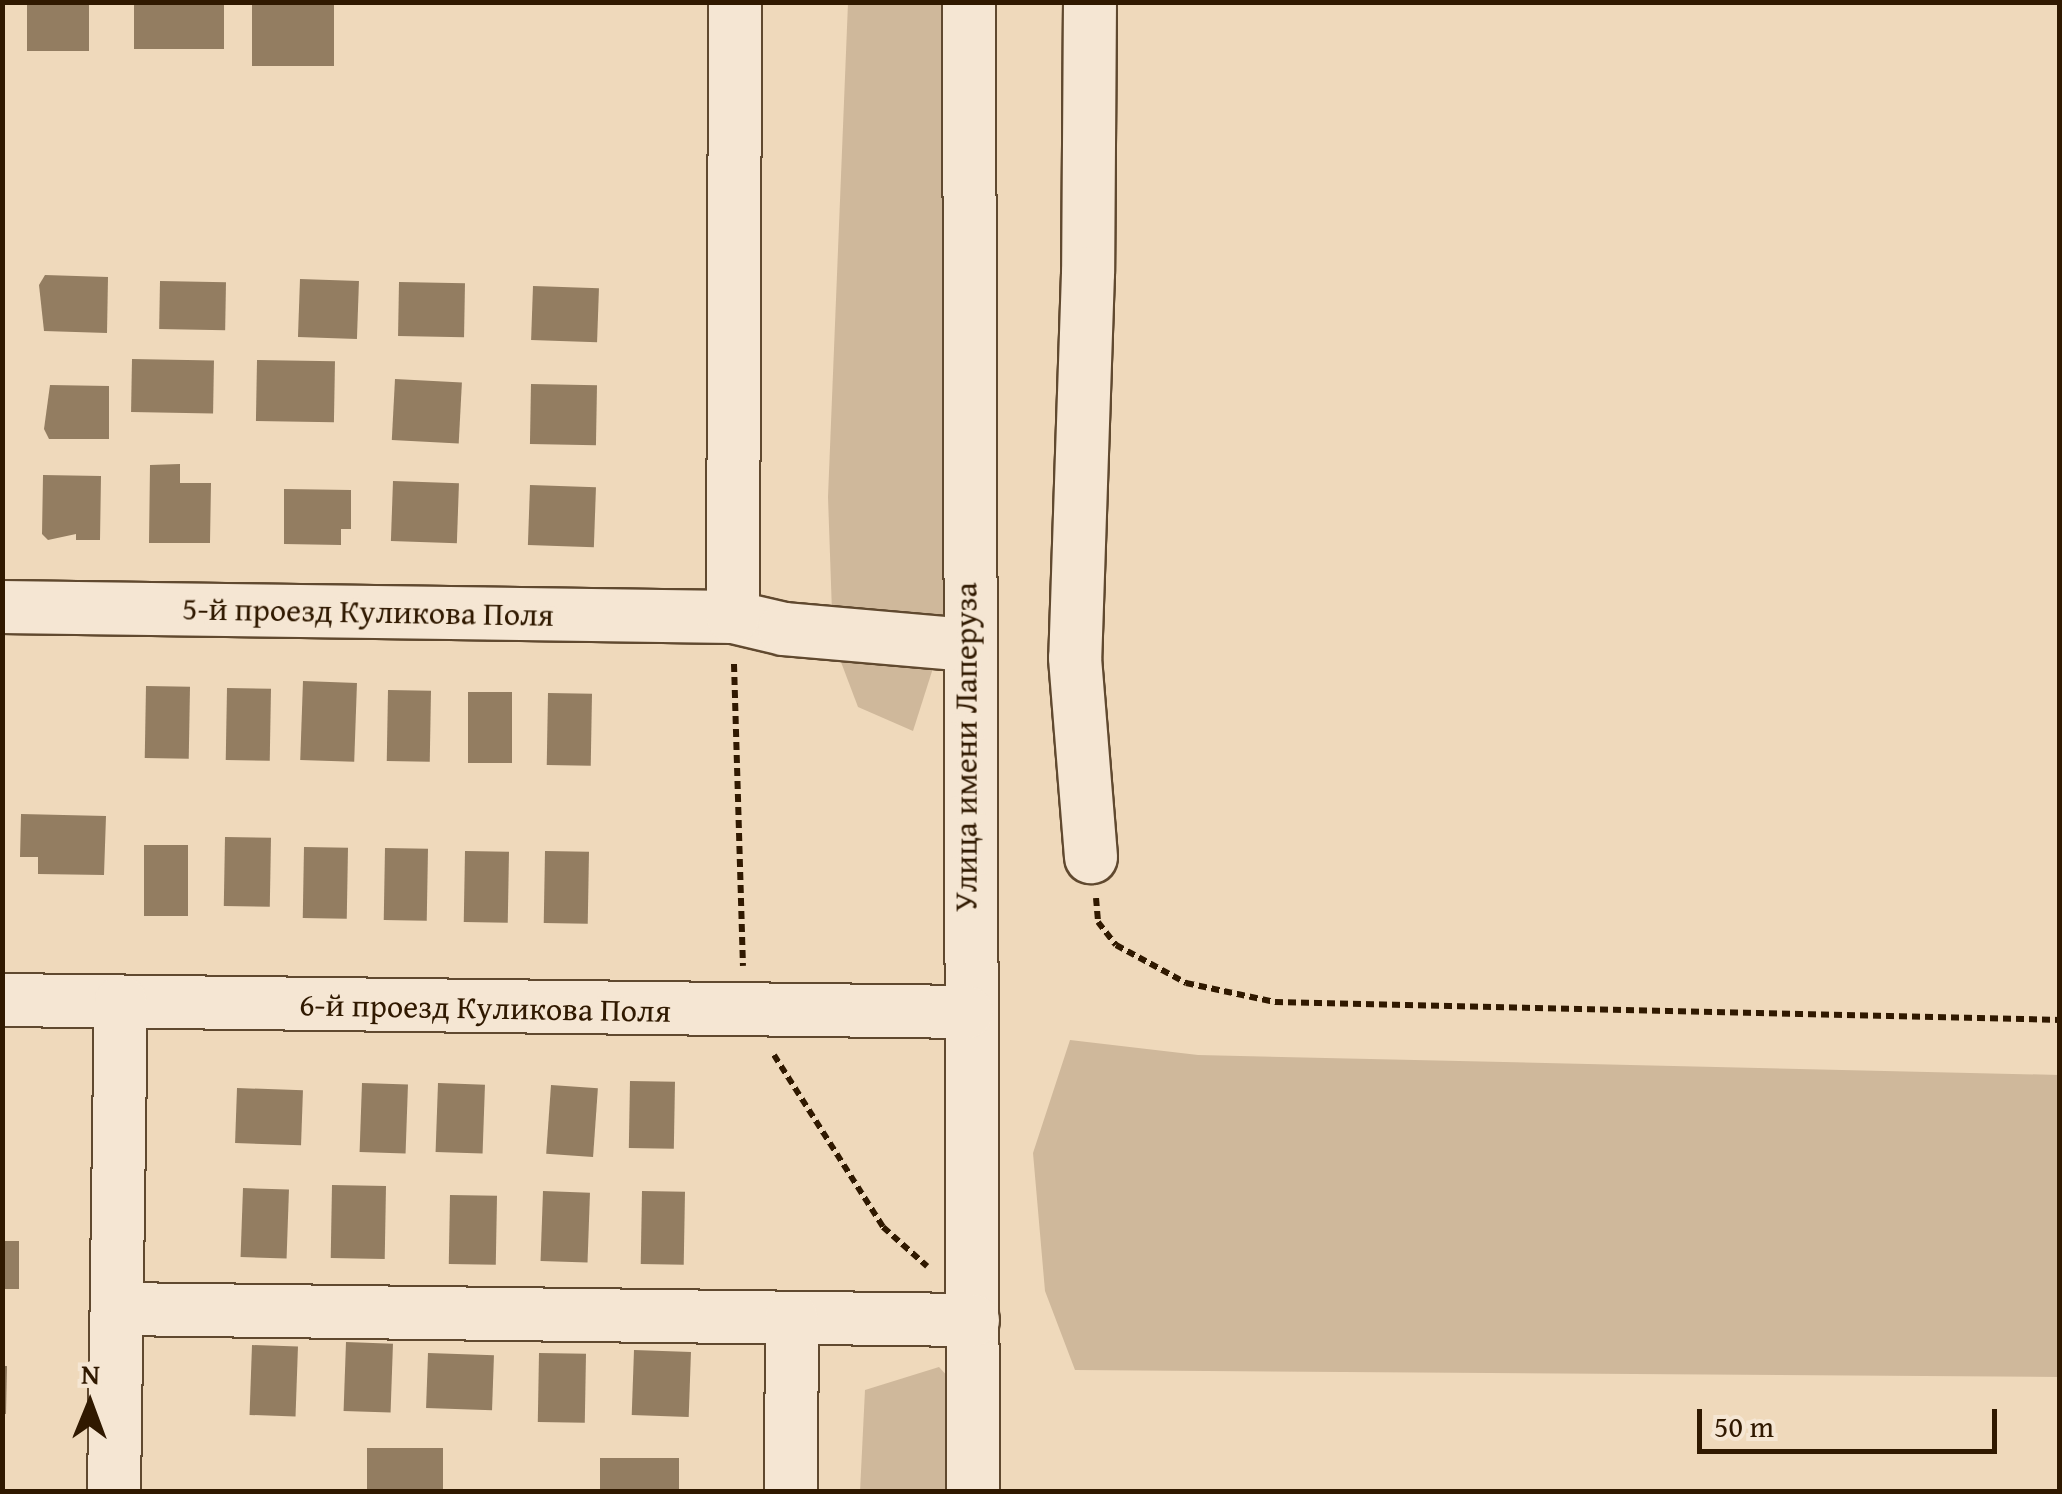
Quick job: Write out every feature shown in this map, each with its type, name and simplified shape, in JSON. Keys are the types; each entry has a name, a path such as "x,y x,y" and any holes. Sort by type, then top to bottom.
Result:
{"street":[{"path":"733,617 734,2"},
{"name":"Улица имени Лаперуза","path":"969,2 966,645 973,1492"},
{"path":"1090,2 1074,658 1091,856"},
{"name":"5-й проезд Куликова Поля","path":"2,607 733,617 784,629 966,645"},
{"name":"6-й проезд Куликова Поля","path":"2,1000 967,1012"},
{"path":"114,1492 121,1002"},
{"path":"116,1310 974,1320"},
{"path":"791,1492 792,1318"}],"path":[{"path":"1091,856 1098,922 1116,945 1186,983 1275,1002 2060,1020"}],"shaded area":[{"path":"848,3 954,3 962,577 913,731 858,707 833,641 828,497"},
{"path":"1070,1040 1198,1055 2059,1075 2059,1377 1075,1370 1045,1291 1033,1153"},
{"path":"939,1367 964,1394 959,1491 860,1492 865,1390"}],"building":[{"path":"27,2 89,2 89,51 27,51"},
{"path":"134,2 224,2 224,49 134,49"},
{"path":"252,2 334,2 334,66 252,66"},
{"path":"45,275 108,277 107,333 44,331 39,285"},
{"path":"300,279 359,281 357,339 298,337"},
{"path":"160,281 226,282 225,330 159,329"},
{"path":"399,282 465,283 464,337 398,336"},
{"path":"533,286 599,288 597,342 531,340"},
{"path":"132,359 214,360 213,413 131,412"},
{"path":"257,360 335,361 334,422 256,421"},
{"path":"395,379 462,383 459,443 392,440"},
{"path":"531,384 597,385 596,445 530,444"},
{"path":"50,385 109,386 109,439 49,439 44,429"},
{"path":"180,464 180,483 211,483 210,543 149,543 150,465"},
{"path":"43,475 101,476 100,540 76,540 76,534 48,540 42,534"},
{"path":"393,481 459,483 457,543 391,541"},
{"path":"530,485 596,487 594,547 528,545"},
{"path":"284,489 351,490 351,529 341,529 341,545 284,544"},
{"path":"303,681 357,683 354,762 300,760"},
{"path":"146,686 190,687 189,759 145,758"},
{"path":"227,688 271,689 270,761 226,760"},
{"path":"388,690 431,691 430,762 387,761"},
{"path":"468,692 512,692 512,763 468,763"},
{"path":"548,693 592,694 591,766 547,765"},
{"path":"21,814 106,816 104,875 38,874 38,857 20,857"},
{"path":"225,837 271,838 270,907 224,906"},
{"path":"144,845 188,845 188,916 144,916"},
{"path":"304,847 348,848 347,919 303,918"},
{"path":"385,848 428,849 427,921 384,920"},
{"path":"465,851 509,852 508,923 464,922"},
{"path":"545,851 589,852 588,924 544,923"},
{"path":"630,1081 675,1082 674,1149 629,1148"},
{"path":"362,1083 408,1085 406,1154 360,1152"},
{"path":"438,1083 485,1085 483,1154 436,1152"},
{"path":"551,1085 598,1088 593,1157 546,1154"},
{"path":"237,1088 303,1090 301,1145 235,1143"},
{"path":"332,1185 386,1186 385,1259 331,1258"},
{"path":"243,1188 289,1190 287,1259 241,1257"},
{"path":"543,1191 590,1193 588,1263 541,1261"},
{"path":"642,1191 685,1192 684,1265 641,1264"},
{"path":"450,1195 497,1196 496,1265 449,1264"},
{"path":"2,1241 19,1241 19,1289 2,1289"},
{"path":"346,1342 393,1344 391,1413 344,1411"},
{"path":"252,1345 298,1347 296,1417 250,1415"},
{"path":"634,1350 691,1352 689,1417 632,1415"},
{"path":"428,1353 494,1355 492,1410 426,1408"},
{"path":"539,1353 586,1354 585,1423 538,1422"},
{"path":"2,1366 7,1366 6,1414 2,1414"},
{"path":"367,1448 443,1448 443,1492 367,1492"},
{"path":"600,1458 679,1458 679,1492 600,1492"}]}
